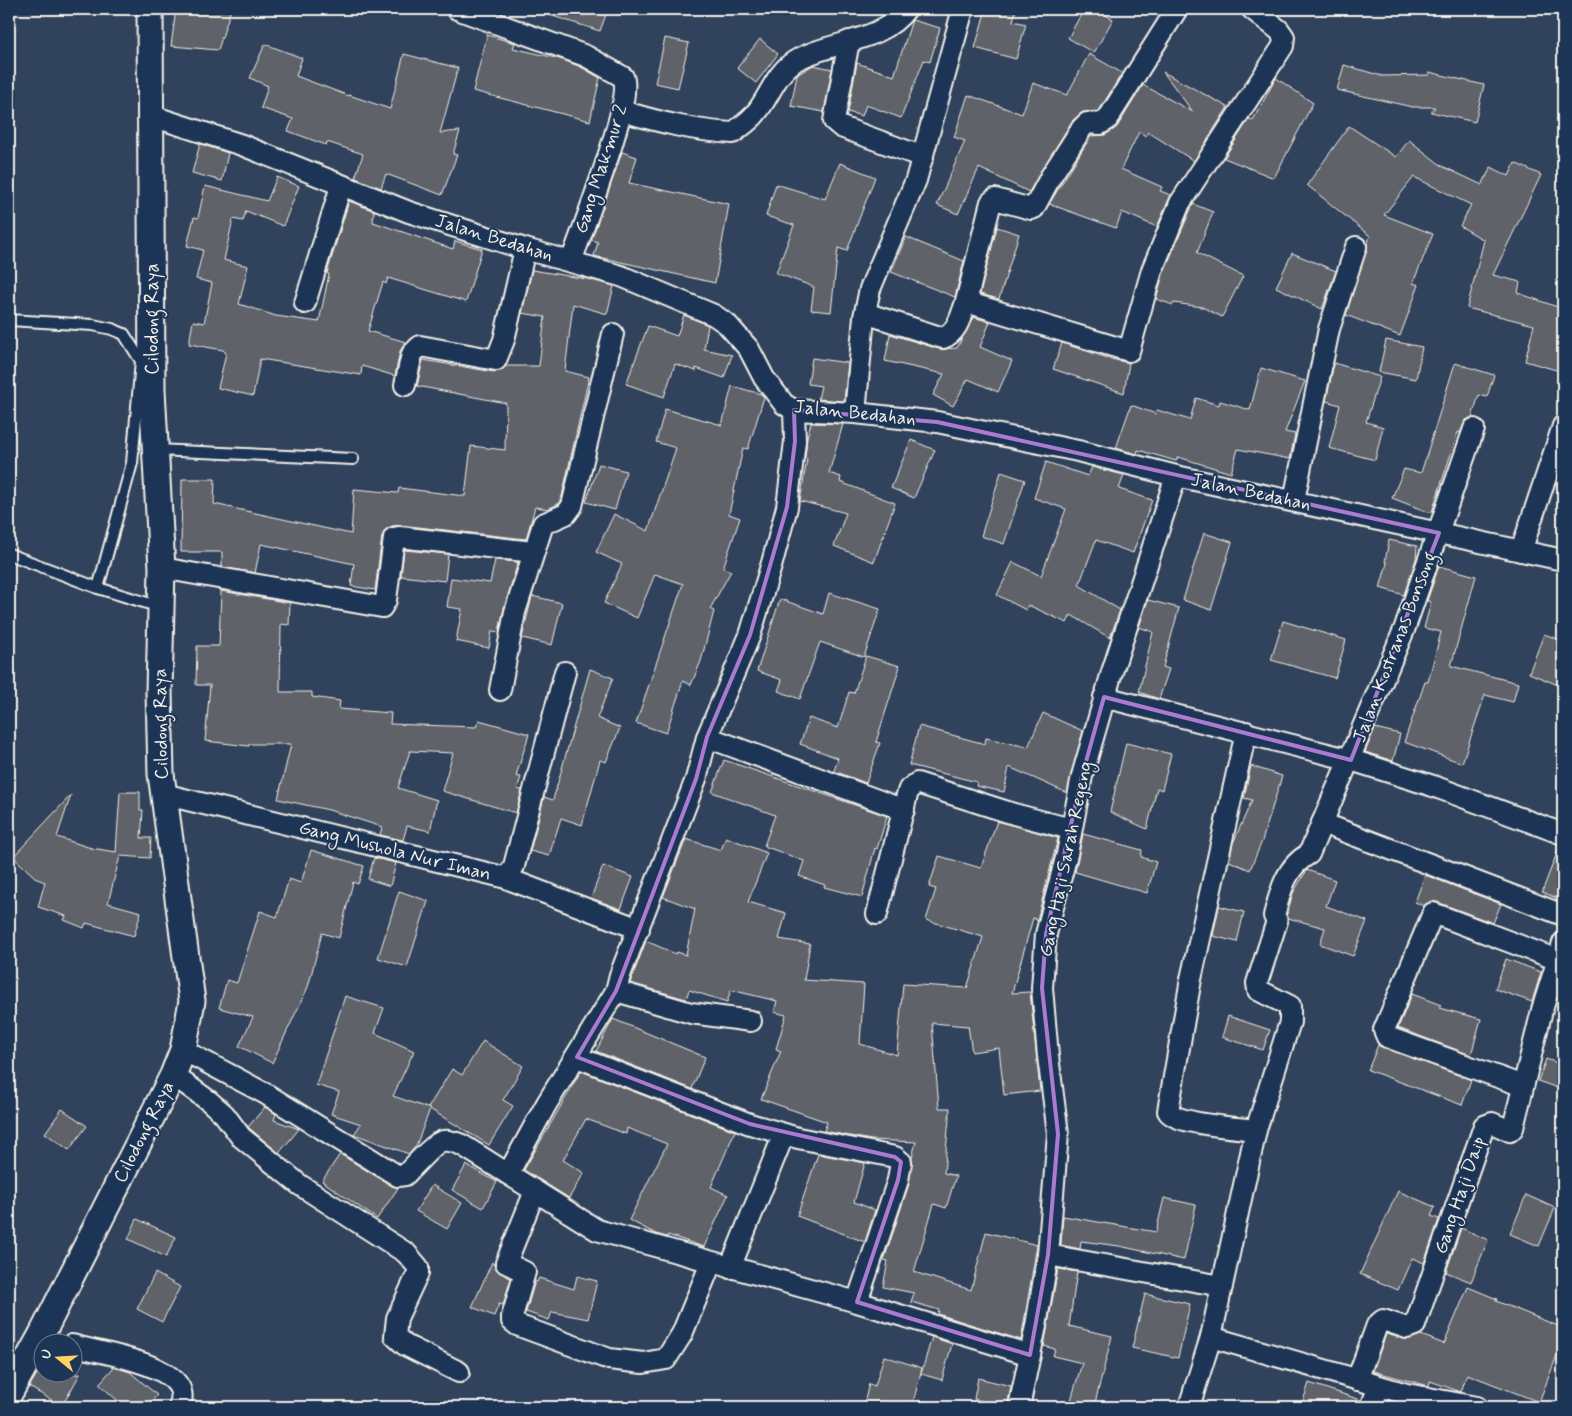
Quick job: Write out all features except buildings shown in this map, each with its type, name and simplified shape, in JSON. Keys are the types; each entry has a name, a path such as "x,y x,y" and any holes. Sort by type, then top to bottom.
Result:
{"street":[{"name":"Cilodong Raya","path":"10,1388 43,1332 169,1082 183,1050 192,1001 163,794 159,692 162,568 152,390 150,9"},
{"name":"Gang Makmur 2","path":"456,9 586,56 623,77 626,82 622,111 571,262"},
{"path":"622,111 663,124 732,133 756,113 774,81 795,61 870,35 890,23 906,9"},
{"path":"855,413 865,313 875,274 905,206 923,157 963,9"},
{"path":"865,313 943,338 950,335 966,302 992,202 995,199 1031,209 1034,208 1051,176 1082,128 1088,123 1100,124 1107,120 1177,9"},
{"path":"966,302 1129,351 1152,270 1180,203 1283,46 1284,37 1279,30 1252,9"},
{"path":"849,41 834,121 841,127 923,157"},
{"name":"Jalan Bedahan","path":"152,116 242,145 409,212 525,249 621,276 714,315 727,324 749,349 764,378 784,404 794,410 855,413 938,422 1078,451 1176,476 1294,500 1439,534 1563,560"},
{"path":"305,303 341,186"},
{"path":"1294,500 1329,329 1356,247"},
{"path":"405,385 412,354 420,346 496,360 504,340 525,249"},
{"path":"500,690 515,612 543,524 566,514 572,506 613,334"},
{"path":"508,1174 547,1103 616,991 620,975 639,929 668,847 696,779 707,737 750,635 787,506 795,441 794,410"},
{"path":"1521,551 1563,426"},
{"name":"Jalan Kostranas Bonsong","path":"1256,1130 1290,1022 1292,1010 1285,1003 1258,990 1257,983 1277,921 1274,916 1283,884 1297,860 1309,854 1351,760 1404,630 1474,429"},
{"name":"Gang Haji Sarah Regeng","path":"1019,1407 1048,1255 1058,1134 1042,988 1046,934 1082,776 1104,697 1176,476"},
{"path":"162,568 382,606 385,605 386,600 394,538 533,552"},
{"name":"Gang Mushola Nur Iman","path":"163,794 503,877 509,875 514,866 565,672"},
{"path":"1104,697 1351,760 1433,786 1563,834"},
{"path":"1189,1407 1211,1337 1256,1130 1187,1121 1174,1117 1168,1111 1191,979 1246,732"},
{"path":"707,737 904,810"},
{"path":"877,914 909,789 917,783 1014,814 1071,829"},
{"path":"1322,823 1563,915"},
{"path":"503,877 639,929"},
{"path":"1523,1086 1387,1038 1384,1030 1433,913 1561,952"},
{"name":"Gang Haji Daip","path":"1357,1380 1377,1326 1383,1320 1407,1328 1415,1325 1484,1126 1492,1123 1510,1130 1513,1128 1542,1010 1561,952"},
{"path":"616,991 691,1013 750,1021"},
{"path":"183,1050 266,1094 398,1176 405,1175 442,1140 462,1145 597,1230 857,1302 1030,1355"},
{"path":"577,1057 750,1124 784,1134 894,1157 901,1162 898,1180 857,1302"},
{"path":"169,1082 210,1101 224,1114 241,1138 300,1184 406,1253 418,1267 418,1273 397,1318 395,1336 405,1345 459,1372"},
{"path":"730,1268 784,1134"},
{"path":"535,1191 506,1263 525,1272 512,1317 512,1322 517,1325 609,1359 643,1363 666,1359 682,1334 711,1263"},
{"path":"1048,1255 1222,1286"},
{"path":"43,1332 47,1334"},
{"path":"1211,1337 1379,1386 1477,1407"},
{"path":"82,1347 136,1360 159,1368 180,1389 182,1401 179,1407"},
{"path":"1371,1407 1379,1386"}],"lane":[{"path":"9,320 93,325 112,330 124,334 141,361 132,462 98,588"},
{"path":"155,450 353,459"},
{"path":"9,554 98,588 160,607"}],"highlighted area":[{"path":"794,410 937,422 1439,533 1351,760 1104,697 1082,776 1046,934 1042,988 1058,1134 1048,1255 1030,1355 857,1302 898,1180 901,1162 895,1157 750,1124 577,1057 616,991 696,779 707,737 750,635 787,507 795,441"}]}
